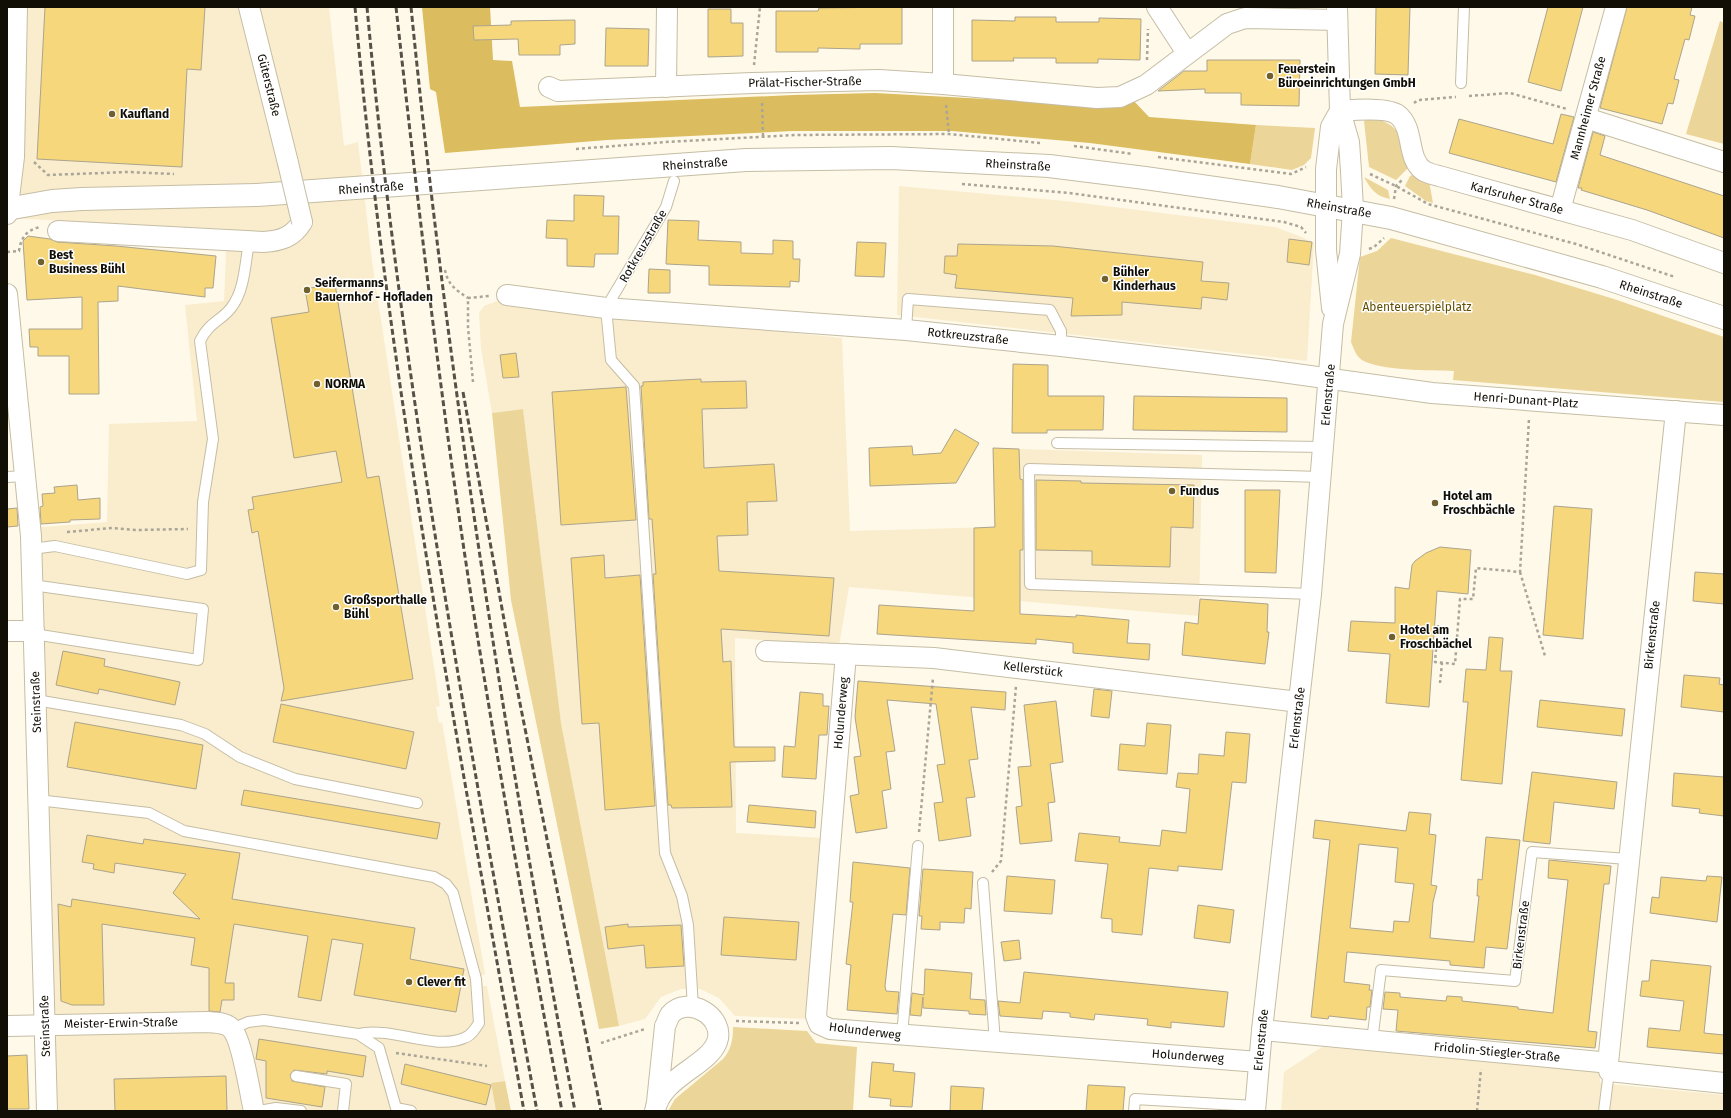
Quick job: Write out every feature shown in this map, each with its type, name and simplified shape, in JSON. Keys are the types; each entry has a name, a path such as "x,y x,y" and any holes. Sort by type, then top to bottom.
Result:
{"street":[{"path":"7,211 14,157 17,7"},
{"name":"Güterstraße","path":"249,7 302,222 287,238 277,241 249,242"},
{"path":"666,87 667,7"},
{"path":"943,7 943,84"},
{"name":"Mannheimer Straße","path":"1560,210 1616,7"},
{"name":"Prälat-Fischer-Straße","path":"549,87 558,91 879,80 943,84 1097,98 1120,97 1146,85 1227,24 1245,18 1337,14"},
{"name":"Erlenstraße","path":"1333,324 1350,254 1353,210 1349,142 1340,110 1337,14"},
{"path":"1152,15 1187,53"},
{"path":"1340,110 1387,111 1398,116"},
{"name":"Erlenstraße","path":"1255,1109 1262,1030 1311,594 1324,447 1333,324 1326,250 1326,169 1331,127 1340,110"},
{"name":"Karlsruher Straße","path":"1398,116 1406,128 1414,156 1424,170 1439,176 1632,230 1724,263"},
{"path":"1586,116 1724,162"},
{"name":"Rheinstraße","path":"7,211 52,201 256,195 746,160 892,158 1056,167 1144,178 1353,210 1401,220 1602,277 1724,318"},
{"path":"58,231 249,242"},
{"name":"Steinstraße","path":"7,294 16,477 31,542 47,1111"},
{"name":"Rotkreuzstraße","path":"508,295 606,308 906,330 1061,346 1268,370 1329,380"},
{"name":"Henri-Dunant-Platz","path":"1329,380 1432,393 1724,415"},
{"name":"Birkenstraße","path":"1608,1067 1628,859 1676,411"},
{"path":"7,631 34,633"},
{"name":"Kellerstück","path":"766,651 934,658 1299,702"},
{"name":"Holunderweg","path":"846,654 816,1016 819,1024 830,1029 902,1036 1259,1062"},
{"path":"693,1007 708,1013 715,1022 718,1034 717,1042 712,1052 680,1076 656,1106 665,1026 670,1015 680,1009 693,1007"},
{"name":"Meister-Erwin-Straße","path":"7,1026 44,1024 208,1022 224,1024 232,1029"},
{"path":"232,1029 239,1041 254,1111"},
{"name":"Fridolin-Stiegler-Straße","path":"1262,1030 1482,1051 1724,1083"}],"lane":[{"path":"1461,83 1464,7"},
{"name":"Rotkreuzstraße","path":"606,308 666,207 674,182"},
{"path":"31,542 187,574 201,570 203,502 213,439 200,341 205,330 231,308 241,289 249,242"},
{"path":"906,330 908,299 1050,310 1061,331 1061,346"},
{"path":"606,308 611,360 634,386 665,853 667,863 682,896 688,925 693,1007"},
{"path":"1057,443 1324,447"},
{"path":"1311,594 1030,584 1029,469 1321,477"},
{"path":"32,585 203,609 198,660 34,633"},
{"path":"36,700 181,725 205,734 240,756 295,778 417,803"},
{"path":"38,800 149,812 184,831 434,877 446,884 453,893 476,979 479,1023 465,1038 448,1042 371,1031 358,1034 264,1020 248,1022 232,1029"},
{"path":"902,1036 918,846"},
{"name":"Birkenstraße","path":"1372,1041 1381,970 1515,981 1532,852 1628,859"},
{"path":"983,883 995,1042"},
{"path":"358,1034 379,1048 396,1108 411,1111"},
{"path":"1604,1111 1608,1067"},
{"path":"296,1076 346,1084 343,1111"},
{"path":"1134,1111 1135,1099 1255,1109"},
{"path":"259,1111 276,1108 301,1111"}],"path":[{"path":"760,7 757,83 763,136"},
{"path":"1146,85 1152,15"},
{"path":"943,84 949,134"},
{"path":"1464,96 1510,93 1586,116"},
{"path":"1398,116 1418,100 1457,97"},
{"path":"14,157 29,158 48,175 128,172 180,175"},
{"path":"1364,171 1396,186 1428,204 1576,244 1681,280"},
{"path":"960,184 1069,193 1284,222"},
{"path":"7,252 19,251 21,239 27,232 39,227 58,231"},
{"path":"445,270 447,280 450,284 468,298 508,295"},
{"path":"468,298 468,327 473,382"},
{"path":"1530,401 1520,572 1545,656"},
{"path":"31,542 112,528 136,530 203,529"},
{"path":"1438,625 1435,662 1455,664 1460,599 1473,600 1476,568 1520,572"},
{"path":"918,846 934,658"},
{"path":"1440,684 1442,663"},
{"path":"983,883 1001,861 1018,667"},
{"path":"715,1022 734,1020 819,1024"},
{"path":"601,1043 643,1030 665,1026"},
{"path":"379,1048 406,1055 487,1066"},
{"path":"1477,1111 1482,1051"}],"shaded area":[{"path":"7,7 329,7 344,146 358,142 372,261 440,706 436,707 439,723 442,722 485,974 481,976 483,986 487,986 505,1081 491,1083 496,1111 48,1111 29,528 107,522 109,424 197,421 185,305 224,301 227,229 7,218"},
{"path":"422,7 490,7 493,60 512,61 520,107 875,93 1114,106 1132,99 1149,117 1256,125 1250,164 1090,143 952,131 793,131 607,140 445,153 436,92 430,89"},
{"name":"Bühler Kinderhaus","path":"899,186 1065,201 1275,227 1299,236 1314,243 1307,361 897,315"},
{"path":"497,301 842,338 850,531 994,527 993,448 1202,455 1199,616 849,587 839,646 735,638 736,833 823,838 808,1019 735,1016 719,998 700,989 681,989 661,997 645,1019 619,1026 561,723 523,409 492,413 481,348 479,313 484,306"},
{"path":"1322,1047 1601,1070 1600,1083 1724,1095 1724,1111 1281,1111 1284,1072"}],"green space":[{"path":"1720,21 1724,23 1724,144 1686,134"},
{"path":"1373,118 1390,125 1400,135 1409,167 1396,180 1369,167 1364,121"},
{"path":"1256,125 1315,128 1311,158 1304,165 1292,170 1250,164"},
{"path":"1415,174 1429,181 1433,203 1426,201 1405,186 1410,176"},
{"path":"1364,177 1388,190 1390,199 1374,192"},
{"name":"Abenteuerspielplatz","path":"1391,238 1535,275 1614,299 1724,337 1724,402 1453,380 1454,371 1393,368 1370,364 1360,358 1351,342 1360,257 1377,251"},
{"path":"523,409 561,723 619,1026 599,1029 511,600 492,413"},
{"path":"733,1027 807,1031 816,1043 857,1047 853,1111 668,1111 675,1099 726,1056 733,1036"},
{"path":"505,1081 511,1111 496,1111 491,1083"}],"building":[{"name":"Kaufland","path":"45,7 205,7 201,70 187,69 182,167 37,159"},
{"path":"902,7 902,44 860,44 860,49 818,48 818,52 776,52 776,11 818,11 819,8"},
{"path":"1376,7 1410,7 1408,75 1375,74"},
{"path":"1548,7 1583,7 1561,91 1528,82"},
{"path":"1627,7 1692,7 1690,15 1695,16 1689,40 1685,39 1674,79 1679,80 1673,104 1668,103 1662,124 1600,108"},
{"path":"708,9 731,9 731,23 743,23 743,56 708,57"},
{"path":"1015,17 1056,17 1056,22 1099,22 1099,18 1141,19 1140,60 1098,59 1098,63 1056,63 1056,58 1013,58 1014,61 972,61 972,20 1015,21"},
{"path":"575,20 575,44 560,45 560,55 519,55 518,39 474,40 473,26 511,25 511,21"},
{"path":"606,28 649,29 648,66 605,66"},
{"path":"1207,60 1300,60 1299,106 1241,105 1241,93 1205,93 1205,89 1158,91 1184,71 1207,71"},
{"path":"1561,114 1574,117 1556,182 1449,153 1459,119 1553,144"},
{"path":"1593,132 1605,136 1600,155 1724,196 1724,238 1647,210 1581,190 1582,188 1578,188"},
{"path":"574,195 604,196 603,216 619,216 618,254 595,254 594,267 567,266 567,239 546,238 547,220 574,221"},
{"path":"668,220 699,221 698,240 741,242 741,253 773,254 773,240 793,241 793,259 800,259 799,282 790,281 790,287 709,285 709,266 666,264"},
{"path":"28,236 50,239 57,242 216,256 213,288 205,288 205,297 118,286 118,301 98,302 99,394 69,394 69,356 38,356 38,347 30,347 29,329 82,329 82,297 27,300 23,241"},
{"path":"1289,239 1312,242 1309,265 1287,262"},
{"path":"857,242 886,243 884,277 855,276"},
{"path":"958,244 1053,246 1203,262 1201,281 1229,283 1227,300 1202,297 1201,309 1122,302 1122,315 1071,316 1073,298 955,288 957,275 944,273 945,256 957,256"},
{"path":"649,269 670,270 670,293 648,293"},
{"name":"Großsporthalle Bühl","path":"335,284 367,478 379,476 413,679 281,701 284,688 258,531 252,533 248,510 254,509 252,497 342,482 336,451 294,458 271,318 309,312 305,289"},
{"path":"516,353 519,377 503,378 500,355"},
{"path":"1013,364 1048,365 1048,396 1104,396 1103,430 1047,430 1047,433 1012,433"},
{"path":"701,379 701,382 746,381 747,408 702,409 704,468 774,464 777,501 747,502 748,535 717,536 719,571 834,578 829,636 721,629 723,662 731,661 734,747 775,747 775,761 730,762 732,807 672,808 671,805 668,805 653,574 656,574 652,519 649,519 641,386 643,386 643,382"},
{"path":"626,387 636,520 561,525 552,392"},
{"path":"1134,396 1287,398 1287,432 1133,430"},
{"path":"955,429 979,443 956,483 870,486 869,448 912,446 913,455 941,453"},
{"path":"993,448 1019,449 1020,479 1023,480 1023,550 1020,550 1020,614 1076,617 1076,615 1129,620 1127,643 1150,644 1149,660 1073,653 1073,643 1036,639 1036,644 877,634 879,605 974,611 974,528 995,527"},
{"path":"1036,480 1081,481 1081,483 1194,485 1193,528 1171,527 1170,567 1092,565 1092,551 1036,550"},
{"path":"77,485 78,500 100,498 100,519 70,520 70,522 41,524 40,507 43,506 42,494 55,493 54,487"},
{"path":"1245,490 1280,490 1276,573 1245,572"},
{"path":"1554,506 1592,509 1583,639 1543,635"},
{"path":"17,508 18,526 7,527 7,509"},
{"name":"Hotel am Froschbächel","path":"1440,547 1471,550 1468,594 1437,591 1429,707 1386,703 1390,654 1348,651 1351,621 1395,623 1395,587 1409,589 1412,565 1426,553"},
{"path":"604,555 605,578 640,575 655,806 605,810 599,723 582,724 571,558"},
{"path":"1695,572 1724,574 1724,604 1693,601"},
{"path":"1200,599 1268,604 1267,632 1269,632 1265,664 1182,655 1185,622 1198,624"},
{"path":"1489,637 1503,638 1500,671 1512,671 1502,784 1461,780 1468,702 1463,702 1466,669 1486,670"},
{"path":"63,651 105,659 104,666 180,682 175,705 99,689 98,694 56,685"},
{"path":"1684,675 1720,678 1719,684 1724,685 1724,712 1681,707"},
{"path":"858,681 1006,692 1005,710 971,707 978,759 969,760 975,797 966,798 971,836 939,841 934,803 943,802 937,765 945,764 936,704 887,700 895,751 886,752 891,789 882,791 887,828 856,833 850,796 859,794 854,757 861,756 855,717"},
{"path":"1094,689 1112,691 1109,718 1091,716"},
{"path":"800,692 823,694 823,706 829,706 827,735 819,735 816,779 782,777 784,746 795,747"},
{"path":"1540,700 1625,709 1622,736 1537,727"},
{"path":"1056,701 1063,762 1050,764 1055,802 1048,803 1052,841 1020,844 1016,807 1022,806 1018,767 1031,766 1024,705"},
{"path":"281,704 414,732 406,769 273,742"},
{"path":"75,722 203,745 196,789 67,767"},
{"path":"1147,723 1171,725 1167,774 1118,770 1120,744 1145,746"},
{"path":"1226,732 1250,734 1246,783 1232,782 1222,870 1178,866 1178,871 1149,868 1142,935 1112,932 1112,919 1101,918 1108,864 1075,861 1079,833 1120,837 1119,842 1160,846 1162,830 1186,833 1190,789 1176,787 1178,773 1198,774 1199,754 1224,756"},
{"path":"1532,772 1617,782 1614,809 1554,802 1550,844 1523,841"},
{"path":"1674,773 1724,777 1724,816 1699,813 1700,809 1672,806"},
{"path":"244,790 440,823 437,839 241,805"},
{"path":"749,805 816,811 815,828 747,822"},
{"path":"1409,812 1431,814 1429,834 1436,835 1431,885 1437,886 1433,902 1430,938 1474,942 1479,896 1477,896 1478,879 1482,880 1486,837 1520,840 1507,949 1486,947 1484,968 1450,965 1450,961 1347,952 1344,982 1370,985 1369,990 1372,990 1370,1007 1367,1007 1366,1020 1329,1016 1328,1019 1311,1017 1330,840 1313,838 1315,820 1406,831","holes":["1359,844 1398,848 1395,882 1414,884 1409,922 1394,921 1393,932 1350,928"]},
{"path":"87,835 143,844 144,839 240,853 232,899 415,928 410,959 464,969 456,1012 354,995 363,944 332,939 321,1001 298,997 308,936 234,924 225,983 234,983 234,1000 222,1000 220,1012 209,1011 209,968 191,965 195,938 102,924 104,1005 72,1005 61,1001 58,904 71,907 72,899 200,919 173,893 186,874 115,863 114,873 93,869 94,864 82,862"},
{"path":"1549,860 1611,866 1609,884 1604,884 1588,1031 1597,1032 1595,1048 1396,1031 1398,1010 1383,1009 1385,992 1400,993 1400,997 1446,1001 1447,996 1462,997 1462,1001 1518,1007 1518,1009 1553,1013 1568,880 1548,878"},
{"path":"853,862 910,868 906,915 893,914 885,986 886,991 899,992 897,1014 847,1010 851,965 846,964 853,902 850,902"},
{"path":"923,869 973,872 971,909 965,908 964,923 940,922 940,930 921,929 922,916 919,916"},
{"path":"1007,876 1055,880 1052,914 1004,911"},
{"path":"1707,876 1722,877 1717,922 1650,913 1652,897 1659,898 1661,877 1706,881"},
{"path":"1198,905 1234,910 1230,943 1194,938"},
{"path":"724,917 799,922 796,960 721,955"},
{"path":"628,924 628,927 681,925 684,966 646,968 644,945 608,949 605,927"},
{"path":"1019,940 1021,959 1004,961 1001,942"},
{"path":"1651,960 1711,966 1704,1033 1724,1035 1724,1054 1647,1047 1649,1028 1680,1031 1684,1001 1640,996 1642,981 1649,981"},
{"path":"925,969 972,973 970,999 985,1000 986,1015 969,1014 969,1011 923,1008 923,997 921,1016 910,1015 912,993 924,995"},
{"path":"1024,972 1228,992 1224,1027 1171,1022 1171,1028 1147,1025 1148,1019 1095,1014 1094,1020 1070,1017 1070,1013 1043,1011 1042,1019 1000,1016 998,1001 1020,1003"},
{"path":"259,1039 366,1056 363,1077 327,1071 327,1074 294,1070 290,1075 292,1081 325,1087 322,1107 266,1098 266,1061 256,1059"},
{"path":"27,1055 29,1109 7,1109 7,1056"},
{"path":"872,1062 894,1064 893,1071 915,1073 912,1107 890,1106 891,1099 869,1097"},
{"path":"405,1064 491,1085 486,1105 401,1084"},
{"path":"226,1076 227,1111 115,1111 114,1079"},
{"path":"1088,1085 1125,1087 1123,1111 1086,1111"},
{"path":"951,1086 984,1088 982,1111 950,1111"}],"railway":[{"path":"355,7 369,146 386,285 427,561 474,836 524,1111"},
{"path":"367,7 381,146 398,285 439,561 462,699 537,1111"},
{"path":"396,7 414,169 444,411 467,572 509,825 562,1111"},
{"path":"411,7 442,284 481,560 525,836 575,1111"},
{"path":"463,392 510,653 601,1111"}],"place":[{"name":"Feuerstein Büroeinrichtungen GmbH","path":"1270,76"},
{"name":"Kaufland","path":"112,114"},
{"name":"Best Business Bühl","path":"41,262"},
{"name":"Bühler Kinderhaus","path":"1105,279"},
{"name":"Seifermanns Bauernhof - Hofladen","path":"307,290"},
{"name":"NORMA","path":"317,384"},
{"name":"Fundus","path":"1172,491"},
{"name":"Hotel am Froschbächle","path":"1435,503"},
{"name":"Großsporthalle Bühl","path":"336,607"},
{"name":"Hotel am Froschbächel","path":"1392,637"},
{"name":"Clever fit","path":"409,982"}]}
